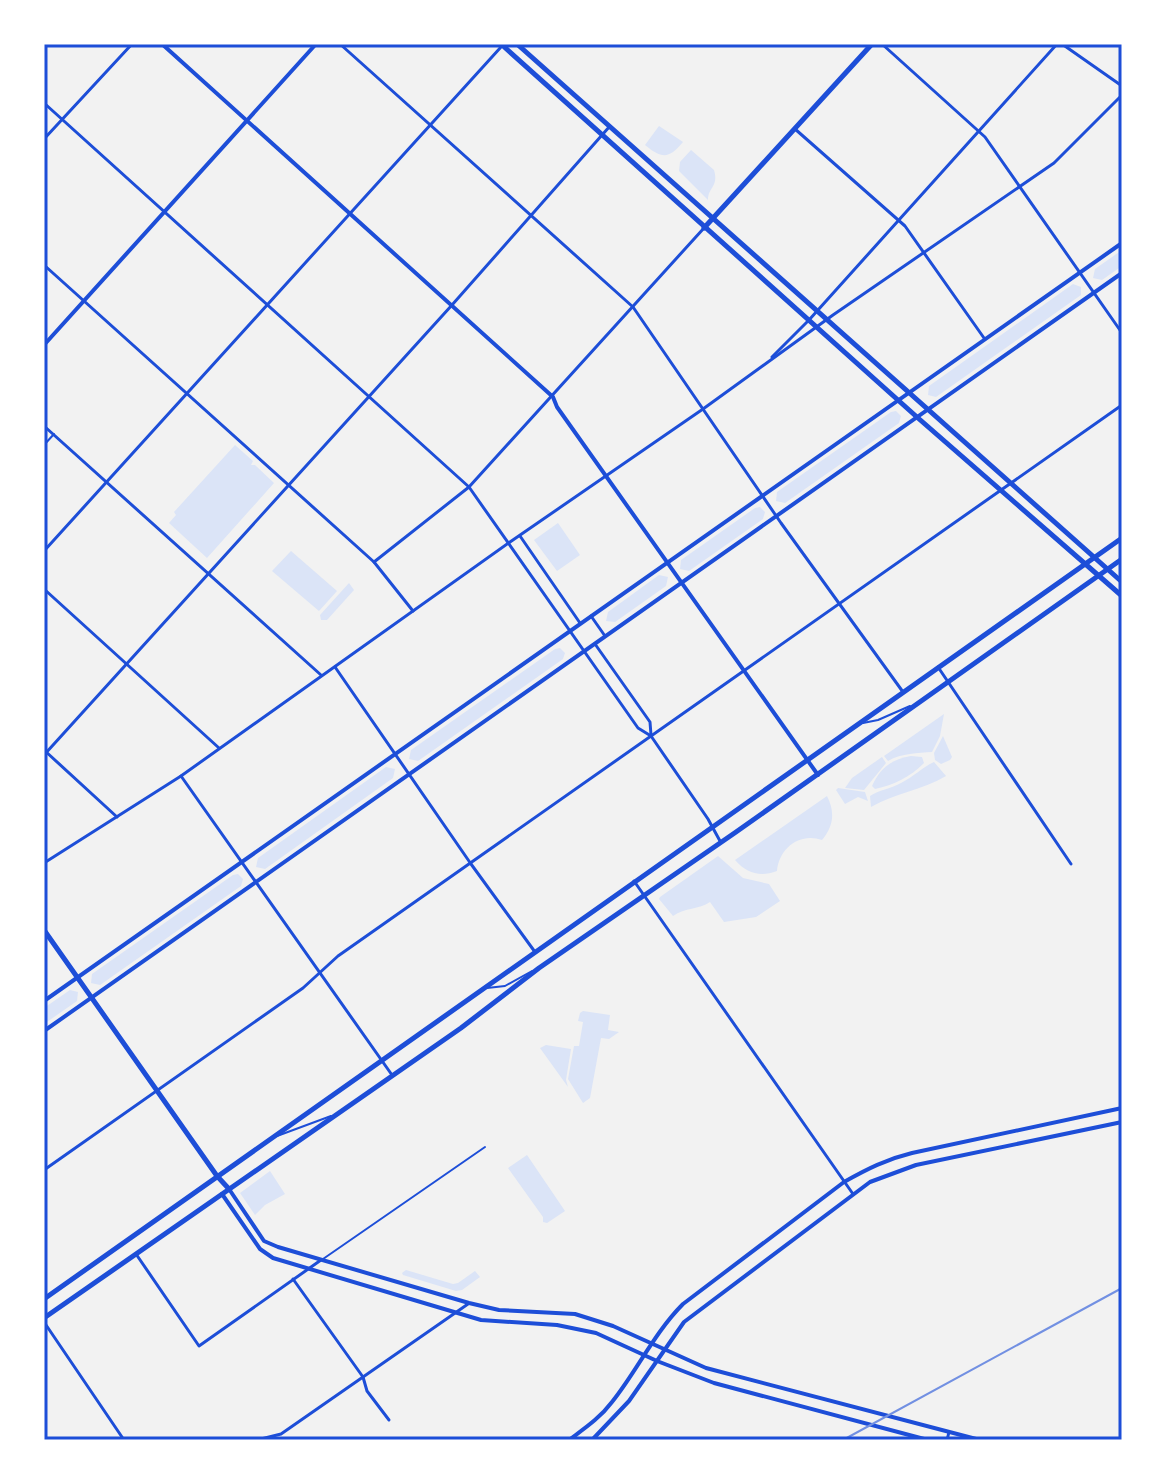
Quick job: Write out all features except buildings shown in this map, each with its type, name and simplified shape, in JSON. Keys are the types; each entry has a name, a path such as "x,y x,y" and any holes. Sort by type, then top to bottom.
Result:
{"main road":[{"path":"517,44 1122,582"},
{"path":"704,228 872,44"},
{"path":"502,45 704,228 1122,596"},
{"path":"44,1299 1122,538"},
{"path":"44,1320 1122,559"},
{"path":"44,930 229,1189"},
{"path":"217,1176 222,1194"}],"street":[{"path":"44,139 132,44"},
{"path":"162,44 553,397 605,476 818,775"},
{"path":"44,345 316,44"},
{"path":"340,44 633,307 777,517 903,692"},
{"path":"882,44 979,131 1122,333"},
{"path":"763,365 809,320 1060,44 1122,86"},
{"path":"44,551 502,45"},
{"path":"44,863 181,776 827,319 1054,163 1122,95"},
{"path":"44,103 469,487 638,728 651,736 720,842"},
{"path":"117,817 45,753 370,396 610,126"},
{"path":"795,129 898,220 985,339"},
{"path":"374,562 469,487 704,228"},
{"path":"44,1001 1122,243"},
{"path":"44,265 374,562 413,611"},
{"path":"44,1031 1122,273"},
{"path":"44,1170 303,988 338,956 1122,405"},
{"path":"44,426 321,676"},
{"path":"520,536 580,623"},
{"path":"44,589 219,748"},
{"path":"591,616 605,637"},
{"path":"595,644 650,722 651,736"},
{"path":"335,667 536,953"},
{"path":"938,667 1071,864"},
{"path":"181,776 392,1075"},
{"path":"634,881 853,1194"},
{"path":"569,1440 603,1413 683,1304 844,1182 891,1158 1122,1108"},
{"path":"592,1440 629,1401 663,1349 696,1310 880,1176 916,1165 1122,1122"},
{"path":"229,1189 264,1241 469,1303 499,1310 575,1314 613,1326 706,1368 980,1440"},
{"path":"222,1194 263,1253 308,1269 494,1322 575,1328 596,1333 714,1383 928,1440"},
{"path":"136,1254 199,1346 322,1260"},
{"path":"293,1279 363,1377 367,1391 389,1420"},
{"path":"261,1439 281,1434 469,1303"},
{"path":"44,1320 124,1440"},
{"path":"947,1440 949,1432"}],"lane":[{"path":"44,445 54,434"},
{"path":"862,723 878,720 915,704"},
{"path":"486,989 505,986 539,968"},
{"path":"272,1138 336,1114"},
{"path":"322,1260 485,1147"}],"shaded area":[{"path":"659,126 683,142 674,152 661,155 645,145"},
{"path":"691,150 714,170 715,180 708,200 679,171 680,162"},
{"path":"1122,250 1122,266 1102,280 1093,278 1095,269"},
{"path":"1073,284 1081,287 1081,295 936,397 928,395 929,386"},
{"path":"896,411 901,416 899,423 785,503 776,501 777,492"},
{"path":"235,445 253,461 251,465 255,465 274,483 207,558 169,523 176,515 174,512"},
{"path":"760,507 765,512 763,519 689,571 680,569 681,560"},
{"path":"558,523 580,555 557,571 534,540"},
{"path":"291,551 337,591 319,611 272,571"},
{"path":"659,575 668,577 666,586 615,622 606,621 608,612"},
{"path":"349,583 354,590 327,620 321,620 320,615"},
{"path":"560,648 565,653 563,659 418,761 409,759 411,750"},
{"path":"944,714 940,736 932,752 904,755 888,761 884,756"},
{"path":"943,736 952,757 941,764 935,760 934,753"},
{"path":"911,756 922,757 924,763 895,783 875,789 872,786 887,765"},
{"path":"882,757 886,763 864,790 845,788 852,778"},
{"path":"934,762 946,776 871,807 870,796 901,783"},
{"path":"386,767 395,769 393,778 265,869 256,867 258,858"},
{"path":"836,790 865,792 868,801 858,797 845,804"},
{"path":"827,796 832,818 822,840 806,838 792,844 782,855 777,871 771,873 749,871 735,860"},
{"path":"718,856 743,878 769,884 780,901 756,917 724,922 710,902 673,916 660,897"},
{"path":"238,874 243,879 241,886 100,985 91,983 92,974"},
{"path":"70,990 78,992 77,1001 44,1024 44,1008"},
{"path":"583,1011 610,1015 608,1030 619,1032 609,1039 601,1038 590,1098 583,1103 568,1079 574,1046 579,1046 583,1022 578,1021"},
{"path":"546,1045 571,1049 566,1080 568,1087 540,1048"},
{"path":"527,1155 565,1211 547,1223 543,1222 543,1217 508,1168"},
{"path":"270,1171 285,1194 265,1205 255,1215 240,1193"},
{"path":"406,1270 453,1284 475,1271 480,1277 456,1291 403,1275"}],"railway":[{"path":"843,1440 1122,1288"}]}
